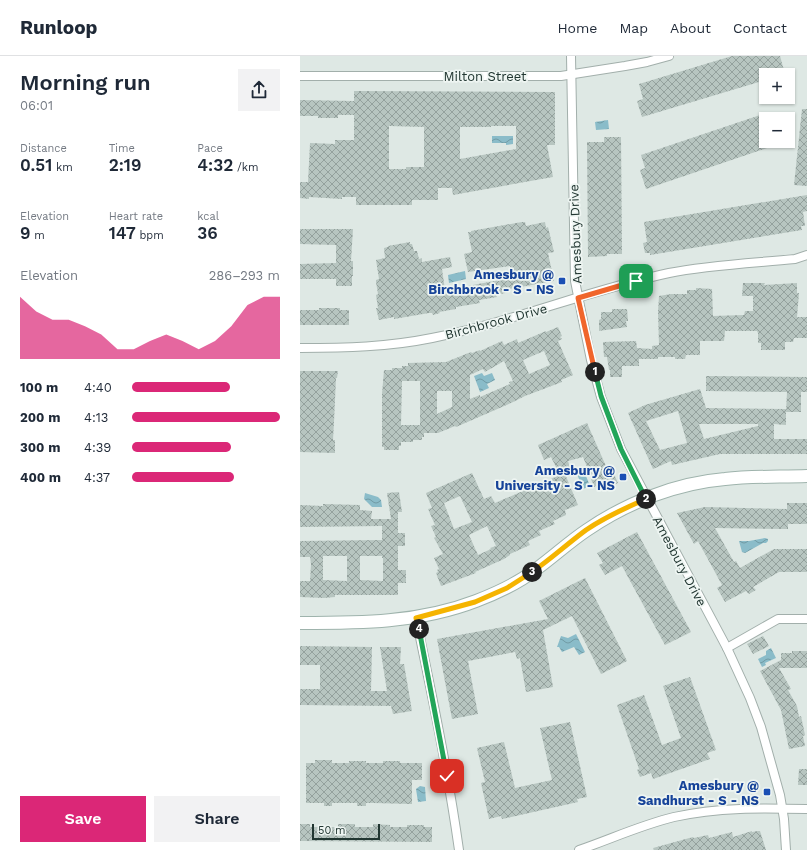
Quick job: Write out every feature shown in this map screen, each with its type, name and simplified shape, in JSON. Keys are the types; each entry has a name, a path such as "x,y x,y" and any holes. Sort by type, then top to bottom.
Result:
{"street":[{"name":"Amesbury Drive","path":"572,56 573,244 575,281 591,360 601,396 621,449 726,648 750,698 761,727 782,808 786,850"},
{"name":"Milton Street","path":"300,76 548,76 572,74 647,62 669,56"},
{"name":"Birchbrook Drive","path":"300,348 376,346 432,338 499,321 636,281 669,273 693,269 795,260 807,255"},
{"path":"300,623 359,623 416,618 475,602 507,588 533,572 596,524 624,508 646,498 690,484 724,479 760,476 807,476"},
{"path":"416,618 441,743 459,850"},
{"path":"726,648 778,620 807,619"},
{"path":"579,850 653,823 701,812 737,808 807,809"}],"water":[{"path":"608,120 609,129 596,130 595,122"},
{"path":"492,136 513,136 513,144 506,145 506,143 492,143"},
{"path":"465,271 466,279 449,283 448,275"},
{"path":"482,373 484,376 492,373 495,380 487,384 489,388 480,392 474,376"},
{"path":"584,471 590,486 583,489 577,474"},
{"path":"365,493 378,497 381,500 382,507 372,507 364,499"},
{"path":"765,538 768,539 766,543 763,543 745,553 742,552 739,541"},
{"path":"576,634 585,652 579,655 574,647 562,652 559,647 557,647 561,636 568,638"},
{"path":"771,648 776,658 765,663 766,665 762,667 758,659 766,655 766,651"},
{"path":"420,786 425,787 426,801 418,802 416,789"}],"building":[{"path":"732,56 780,56 783,68 759,68 759,82 642,117 637,101 643,99 639,84"},
{"path":"354,91 555,92 555,145 547,145 553,177 453,195 452,188 438,188 438,200 412,200 412,205 356,205 356,197 342,197 342,199 309,197 309,199 300,198 300,182 308,182 310,143 335,144 335,140 354,140 354,115 338,115 338,118 300,116 300,100 354,101","holes":["389,126 424,127 424,167 389,169","516,126 516,149 460,159 460,127"]},
{"path":"802,109 807,109 807,186 794,185"},
{"path":"759,115 759,148 767,148 646,189 640,170 645,168 641,155"},
{"path":"604,137 621,137 622,254 607,254 607,256 588,257 587,142 604,142"},
{"path":"807,195 807,211 803,212 805,226 801,226 802,230 650,255 650,253 645,253 643,243 647,242 644,222"},
{"path":"525,222 526,226 545,222 546,228 548,227 554,252 548,253 554,281 509,289 510,292 496,295 497,297 479,300 480,303 456,307 456,309 439,312 440,313 433,315 432,313 429,313 379,320 376,308 378,308 376,295 378,294 376,280 379,279 376,260 385,258 384,248 410,242 414,251 417,251 419,259 422,258 422,262 450,257 452,267 442,269 445,290 512,278 510,266 468,272 464,254 472,252 468,232"},
{"path":"300,229 353,229 351,261 353,261 352,286 336,286 336,279 300,279 300,264 336,263 336,245 300,244"},
{"path":"743,283 765,283 764,285 797,283 797,293 799,293 797,317 807,317 807,338 794,338 793,342 785,342 785,350 761,350 761,343 758,343 757,331 725,331 724,341 700,341 700,355 686,355 685,359 675,359 675,357 658,357 658,359 639,359 639,366 622,366 622,377 610,377 607,357 604,357 603,342 636,341 637,348 652,349 652,346 659,345 659,296 687,294 687,290 696,290 696,288 712,289 713,316 744,315 745,311 753,311 753,296 742,296"},
{"path":"319,308 340,308 340,310 349,310 349,325 300,325 300,310 319,310"},
{"path":"612,309 627,309 627,327 599,331 601,312 612,312"},
{"path":"558,327 562,336 560,337 562,339 558,341 573,375 561,380 562,382 525,396 456,427 455,426 438,433 424,433 422,440 401,442 399,450 384,450 384,447 382,447 382,394 384,370 402,368 402,366 408,366 408,363 446,362 471,352 480,351 502,341 504,345 517,339 518,343","holes":["544,351 550,365 529,374 523,360","504,361 513,381 509,382 510,384 480,397 480,395 470,399 470,375 483,369 485,372","402,381 420,381 420,425 401,425","437,391 452,391 452,407 437,414"]},
{"path":"300,371 338,371 336,378 333,440 335,440 335,453 300,452"},
{"path":"706,376 807,377 807,392 801,392 801,412 786,412 787,392 706,391"},
{"path":"700,389 706,408 786,409 786,425 774,424 774,439 807,439 807,454 720,454 672,465 671,461 653,469 628,413 645,405","holes":["678,411 687,443 660,450 646,421","699,424 758,424 758,426 704,439"]},
{"path":"587,423 609,473 613,472 618,483 598,491 596,486 594,487 583,457 568,461 571,471 565,474 578,505 565,510 566,515 553,521 555,524 539,531 541,535 528,541 530,545 475,572 476,573 441,586 436,573 439,569 434,558 443,554 434,538 436,537 431,526 435,525 428,509 432,508 426,493 472,473 484,499 491,496 495,503 560,475 551,457 544,460 538,445","holes":["460,496 472,522 454,529 444,503","487,526 496,546 478,555 469,535"]},
{"path":"399,492 402,512 398,512 398,533 405,533 405,546 398,546 398,570 406,570 406,583 398,583 398,595 335,595 335,597 324,598 300,597 300,581 310,581 311,564 310,557 300,557 300,541 382,540 382,526 300,527 300,505 360,505 360,510 372,511 371,519 391,519 387,493","holes":["323,556 347,556 347,581 323,580","360,556 382,556 383,581 360,580"]},
{"path":"787,503 807,503 807,524 788,524 788,529 715,528 734,562 736,561 740,568 774,549 807,549 807,572 779,572 753,587 756,590 749,594 746,591 725,602 717,588 722,585 698,541 694,544 677,513 705,507 787,509"},
{"path":"637,532 691,632 665,645 622,566 605,575 599,565 603,563 597,553"},
{"path":"585,578 627,661 601,674 572,616 543,630 553,687 526,692 520,658 517,659 515,652 468,661 478,714 452,719 437,639 548,619 539,601"},
{"path":"763,636 769,646 753,654 747,644"},
{"path":"300,646 372,647 371,691 387,691 380,647 401,647 400,664 404,664 412,711 393,714 391,706 300,705 300,689 320,689 320,665 300,665"},
{"path":"792,651 807,651 807,668 779,668 791,689 788,690 797,706 799,717 801,716 805,735 803,736 805,746 789,749 781,710 760,671 781,660 781,653 792,653"},
{"path":"690,677 716,750 707,753 710,759 653,779 651,773 640,777 637,770 639,769 617,705 644,695 662,745 681,738 663,686"},
{"path":"570,722 587,797 577,799 578,802 502,819 501,816 489,819 481,783 485,782 477,748 504,742 515,788 552,780 540,728"},
{"path":"315,760 332,760 332,763 366,761 366,763 383,763 383,761 400,761 400,763 422,763 422,780 412,780 412,804 366,803 366,806 357,806 357,803 332,803 332,806 324,806 324,803 306,803 306,763 315,763"},
{"path":"799,769 807,769 807,785 798,785"},
{"path":"300,824 310,824 310,827 338,827 338,824 355,824 355,827 373,827 373,824 390,825 390,827 424,825 424,827 432,827 432,842 300,841"},
{"path":"752,831 760,831 766,850 654,850 653,848 693,837 708,835 709,838 732,832 733,837"}],"place":[{"name":"Amesbury @ Birchbrook - S - NS","path":"562,281"},
{"name":"Amesbury @ University - S - NS","path":"623,477"},
{"name":"Amesbury @ Sandhurst - S - NS","path":"767,792"}],"route":[{"path":"447,776 416,618 475,602 507,588 533,572 586,530 624,508 646,498 621,449 601,396 591,360 578,298 636,281"}]}
